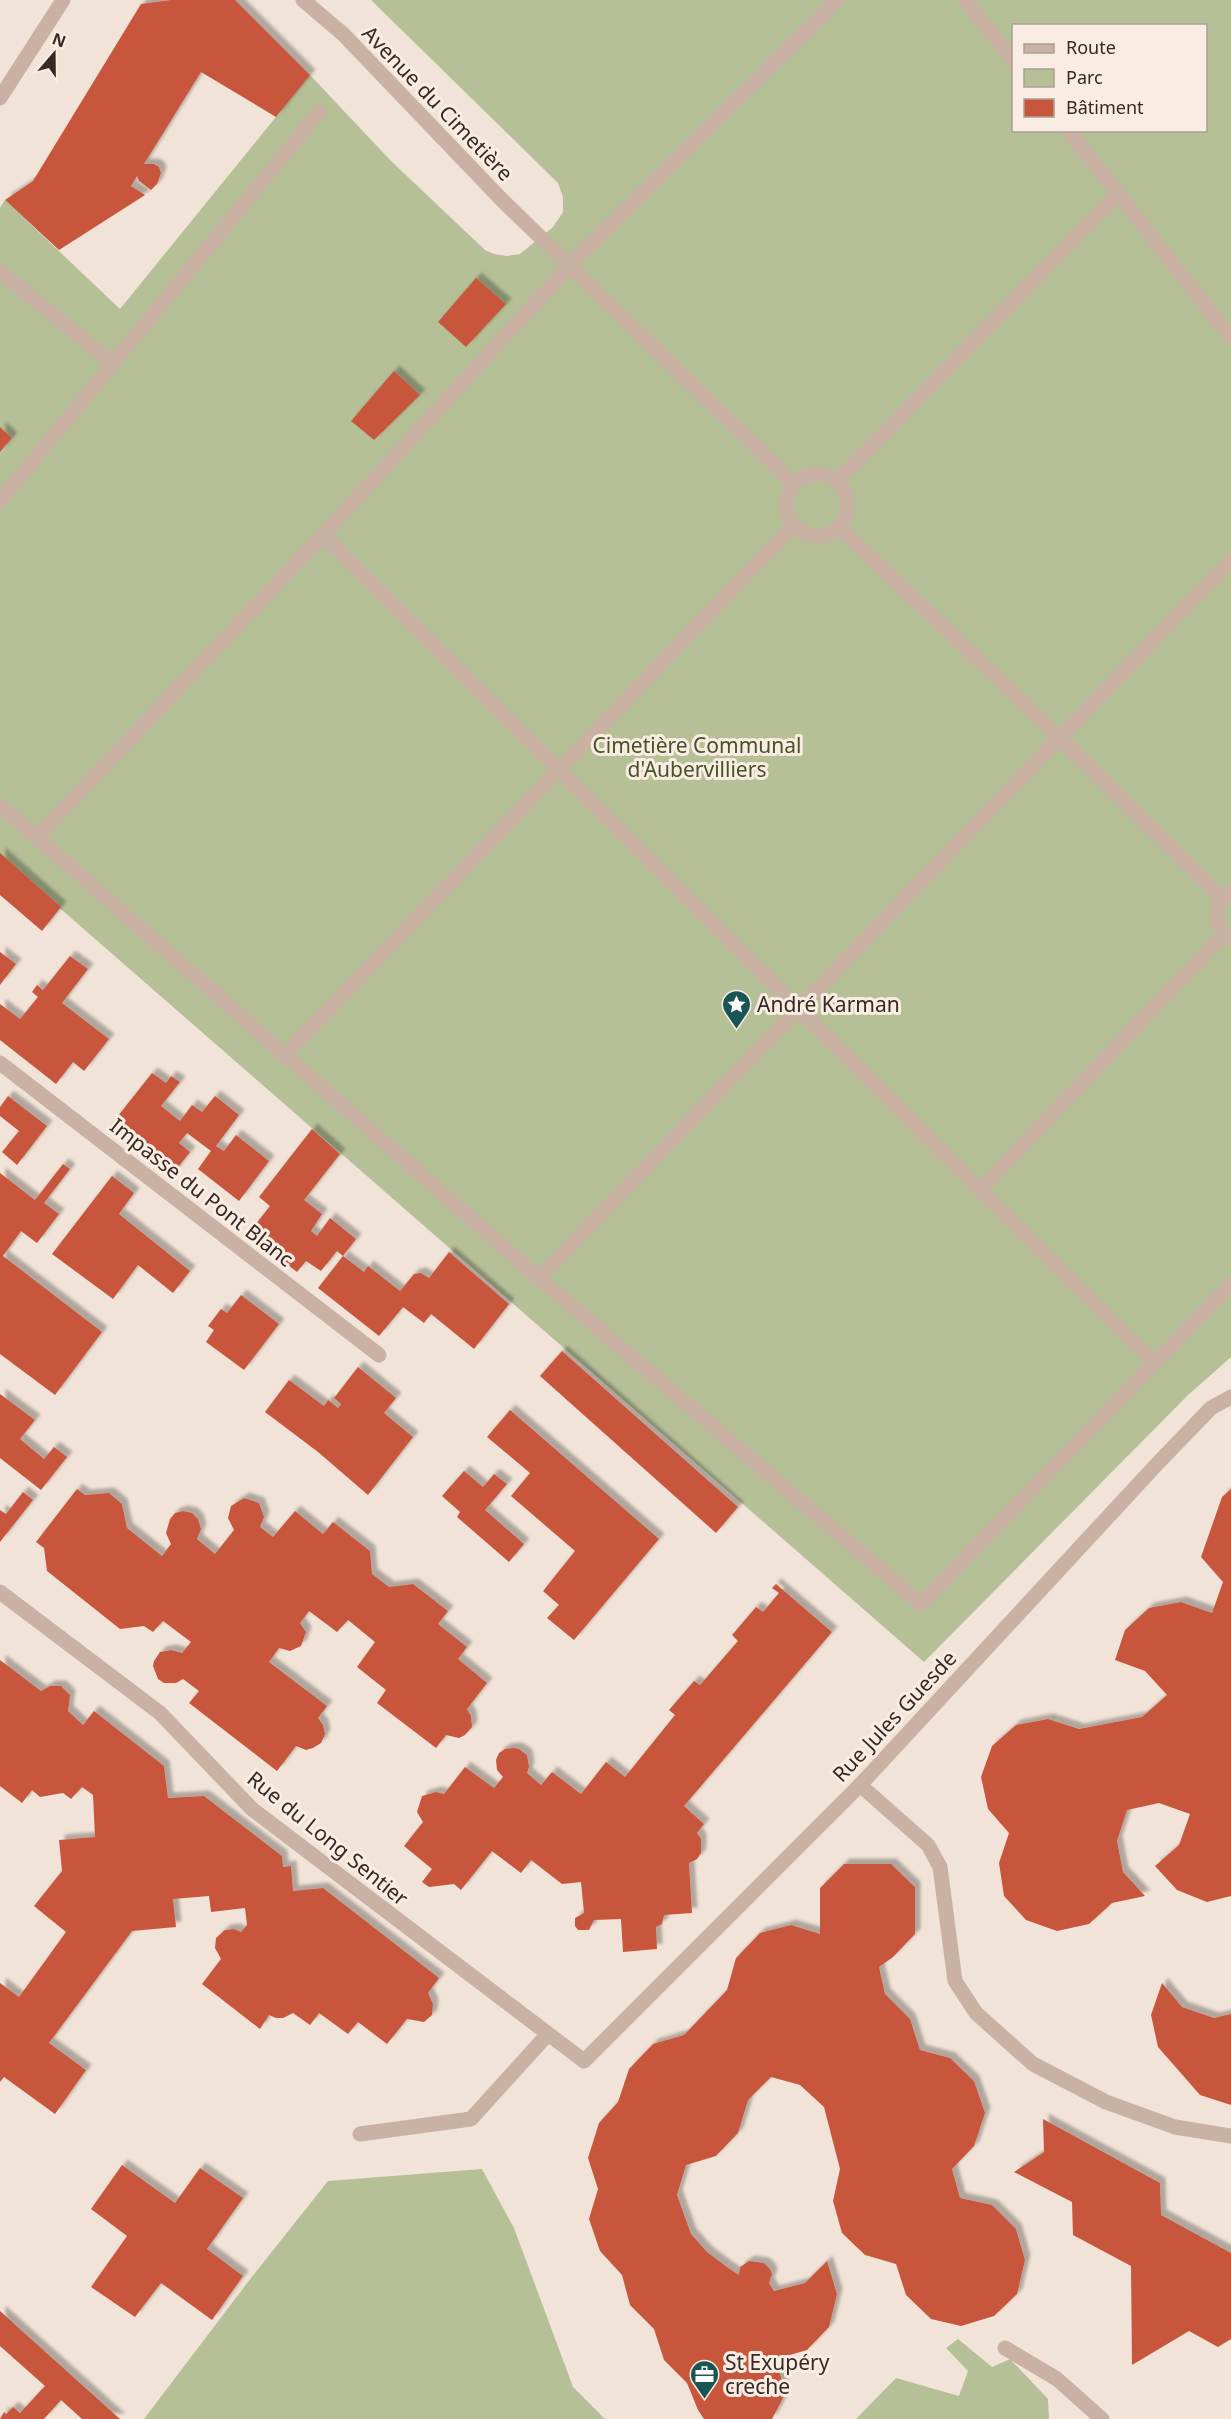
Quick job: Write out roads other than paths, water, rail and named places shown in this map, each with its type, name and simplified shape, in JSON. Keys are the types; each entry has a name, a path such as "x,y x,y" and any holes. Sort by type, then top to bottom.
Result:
{"street":[{"path":"0,98 63,0"},
{"name":"Avenue du Cimetière","path":"303,0 343,34 502,200 794,484"},
{"path":"37,837 323,536 570,266 837,0"},
{"path":"965,0 1012,59"},
{"path":"0,501 319,112"},
{"path":"1070,132 1231,338"},
{"path":"837,481 1118,194"},
{"path":"0,272 113,364"},
{"path":"815,474 825,475 837,481 847,496 849,506 848,516 840,528 825,536 815,537 805,535 793,526 789,521 786,500 794,484 805,476 815,474"},
{"path":"284,1056 793,526"},
{"path":"840,528 1227,896 1218,907 1216,917 1219,927 1227,937 980,1190"},
{"path":"323,536 1154,1363"},
{"path":"539,1278 1231,560"},
{"path":"0,805 539,1278 921,1604 1231,1284"},
{"name":"Impasse du Pont Blanc","path":"0,1063 379,1355"},
{"name":"Rue Jules Guesde","path":"584,2061 861,1785 1156,1464 1211,1408 1231,1397"},
{"name":"Rue du Long Sentier","path":"0,1592 160,1713 252,1809 584,2061"},
{"path":"861,1785 928,1845 940,1867 955,1981 976,2013 1033,2064 1106,2102 1175,2127 1231,2136"},
{"path":"360,2134 471,2119 548,2034"},
{"path":"1005,2348 1057,2379 1102,2419"}],"place":[{"name":"André Karman","path":"736,1030"},
{"name":"St Exupéry creche","path":"704,2400"}],"park label":[{"name":"Cimetière Communal d'Aubervilliers","path":"697,757"}]}
